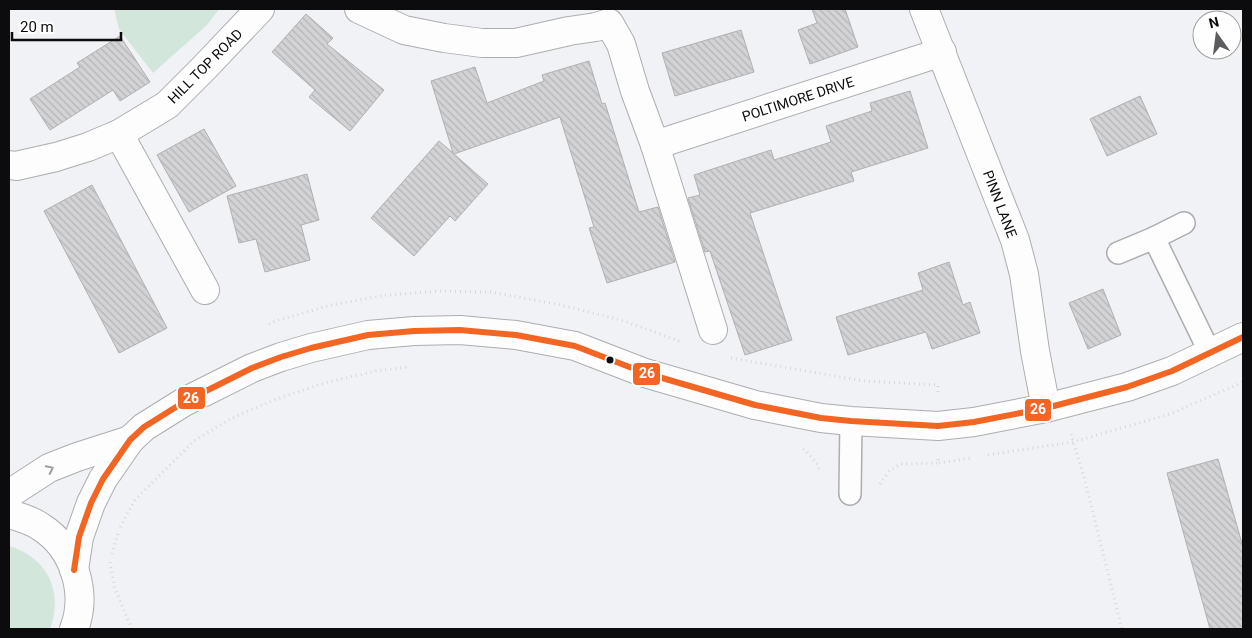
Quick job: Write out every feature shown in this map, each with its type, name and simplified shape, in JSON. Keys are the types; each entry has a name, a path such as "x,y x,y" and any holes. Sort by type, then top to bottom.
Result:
{"street":[{"name":"HILL TOP ROAD","path":"11,172 88,147 119,134 167,105 260,9"},
{"path":"359,9 404,30 482,43 516,43 609,23 621,44 635,92 655,145 712,330"},
{"name":"PINN LANE","path":"924,9 1015,240 1024,274 1035,351 1055,406"},
{"name":"POLTIMORE DRIVE","path":"655,145 942,52"},
{"path":"119,134 205,290"},
{"path":"74,570 79,537 91,503 103,479 130,440 144,427 184,402 252,368 311,348 368,335 423,330 460,330 516,335 575,346 646,372 755,405 820,418 938,426 974,422 1055,406 1127,387 1172,370 1243,337"},
{"path":"9,494 49,468 130,440"},
{"path":"9,514 22,517 42,527 58,541 71,560 78,581 77,616 97,629"}],"lane":[{"path":"1118,253 1184,223"},
{"path":"1154,238 1210,353"},
{"path":"850,487 851,421"}],"path":[{"path":"132,629 115,589 110,563 119,528 135,500 194,441 232,418 274,400 324,383 376,371 415,366"},
{"path":"1055,406 1073,442 1084,477 1122,629"},
{"path":"797,448 805,450 818,465 823,478 850,487 879,486 889,471 901,464 938,463"}],"green space":[{"path":"114,9 219,9 208,24 153,73 119,29"},
{"path":"9,546 33,558 49,578 55,602 50,629 9,629"}],"building":[{"path":"812,9 845,9 858,47 810,64 798,30 817,23"},
{"path":"306,14 333,38 327,44 384,90 350,131 309,97 315,90 272,52"},
{"path":"741,30 754,72 675,96 662,53"},
{"path":"120,36 150,82 120,101 113,90 50,130 30,99 80,67 77,63"},
{"path":"589,61 602,104 605,103 639,212 658,207 675,262 607,283 589,228 594,227 560,117 454,154 488,184 455,221 450,216 414,256 371,218 439,141 453,153 431,81 475,67 487,103 544,81 542,75"},
{"path":"910,91 928,148 851,172 854,181 750,213 792,340 745,355 710,251 705,252 688,198 700,195 694,175 771,150 774,160 831,142 826,126 872,111 870,103"},
{"path":"1140,96 1157,134 1107,156 1090,119"},
{"path":"204,129 236,186 189,212 157,155"},
{"path":"307,174 319,220 301,225 310,260 265,272 256,239 239,243 227,196"},
{"path":"92,185 167,328 119,353 44,211"},
{"path":"949,262 963,305 970,302 980,333 932,349 926,332 848,355 836,317 923,290 918,273"},
{"path":"1103,289 1121,335 1088,349 1069,303"},
{"path":"1218,459 1243,547 1243,629 1210,629 1167,473"}],"transit line":[{"name":"26","path":"74,570 79,537 91,503 103,479 130,440 144,427 184,402 252,368 311,348 368,335 460,330 516,335 575,346 645,373 755,405 821,418 938,426 974,422 1046,408 1127,387 1172,371 1243,337"}]}
